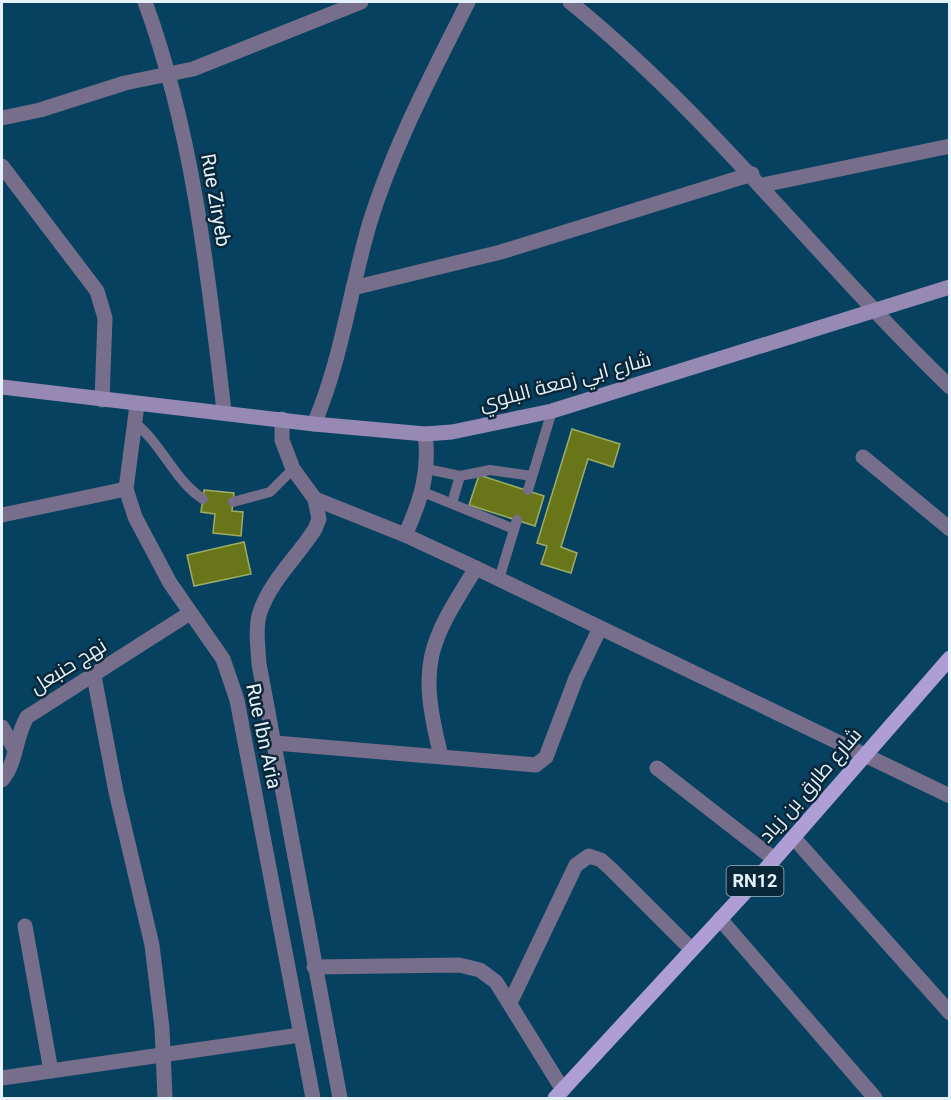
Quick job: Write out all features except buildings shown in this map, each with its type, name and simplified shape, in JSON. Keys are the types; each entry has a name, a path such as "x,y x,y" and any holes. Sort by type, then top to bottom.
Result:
{"main road":[{"name":"شارع ابي زمعة البلوي","path":"2,387 137,405 224,411 314,424 425,434 452,432 552,411 873,309 950,287"},
{"name":"شارع طارق بن زياد","path":"559,1094 774,859 950,658"}],"street":[{"name":"Rue Ziryeb","path":"144,2 170,75 194,188 209,285 224,411"},
{"path":"2,118 40,110 125,83 193,69 361,2"},
{"path":"314,424 336,364 353,288 384,178 410,117 468,2"},
{"path":"570,2 605,32 757,180 873,309 950,387"},
{"path":"353,288 501,252 757,180 950,146"},
{"path":"2,165 98,291 104,306 102,400"},
{"name":"Rue Ibn Aria","path":"137,405 126,489 148,546 190,613 223,658 237,700 313,1098"},
{"path":"282,419 282,440 293,469 315,499 405,535 476,568 950,796"},
{"path":"405,535 423,492 427,469 425,434"},
{"path":"863,457 950,529"},
{"path":"2,515 126,489"},
{"name":"Rue Ibn Aria","path":"315,499 319,519 315,529 273,587 260,613 257,637 259,664 340,1098"},
{"path":"441,756 429,690 431,650 438,633 476,568"},
{"name":"نهج حنبعل","path":"2,780 15,750 20,729 27,717 44,704 94,675 190,613"},
{"path":"275,743 527,765 542,762 546,757 576,678 600,628"},
{"path":"94,675 116,792 152,945 162,1028 161,1056 165,1098"},
{"path":"2,727 15,750"},
{"path":"657,768 774,859"},
{"path":"793,837 950,1013"},
{"path":"510,1003 572,872 582,859 589,856 601,860 611,869 691,949"},
{"path":"720,919 875,1098"},
{"path":"25,926 51,1071"},
{"path":"314,967 468,966 490,976 510,1003 559,1094"},
{"path":"2,1078 300,1035"}],"lane":[{"path":"528,490 552,411"},
{"path":"135,423 157,443 191,491 203,499"},
{"path":"233,502 270,492 293,469"},
{"path":"427,469 460,476 490,470 532,476"},
{"path":"452,502 460,476"},
{"path":"423,492 452,502 482,518 515,524 499,579"}]}
